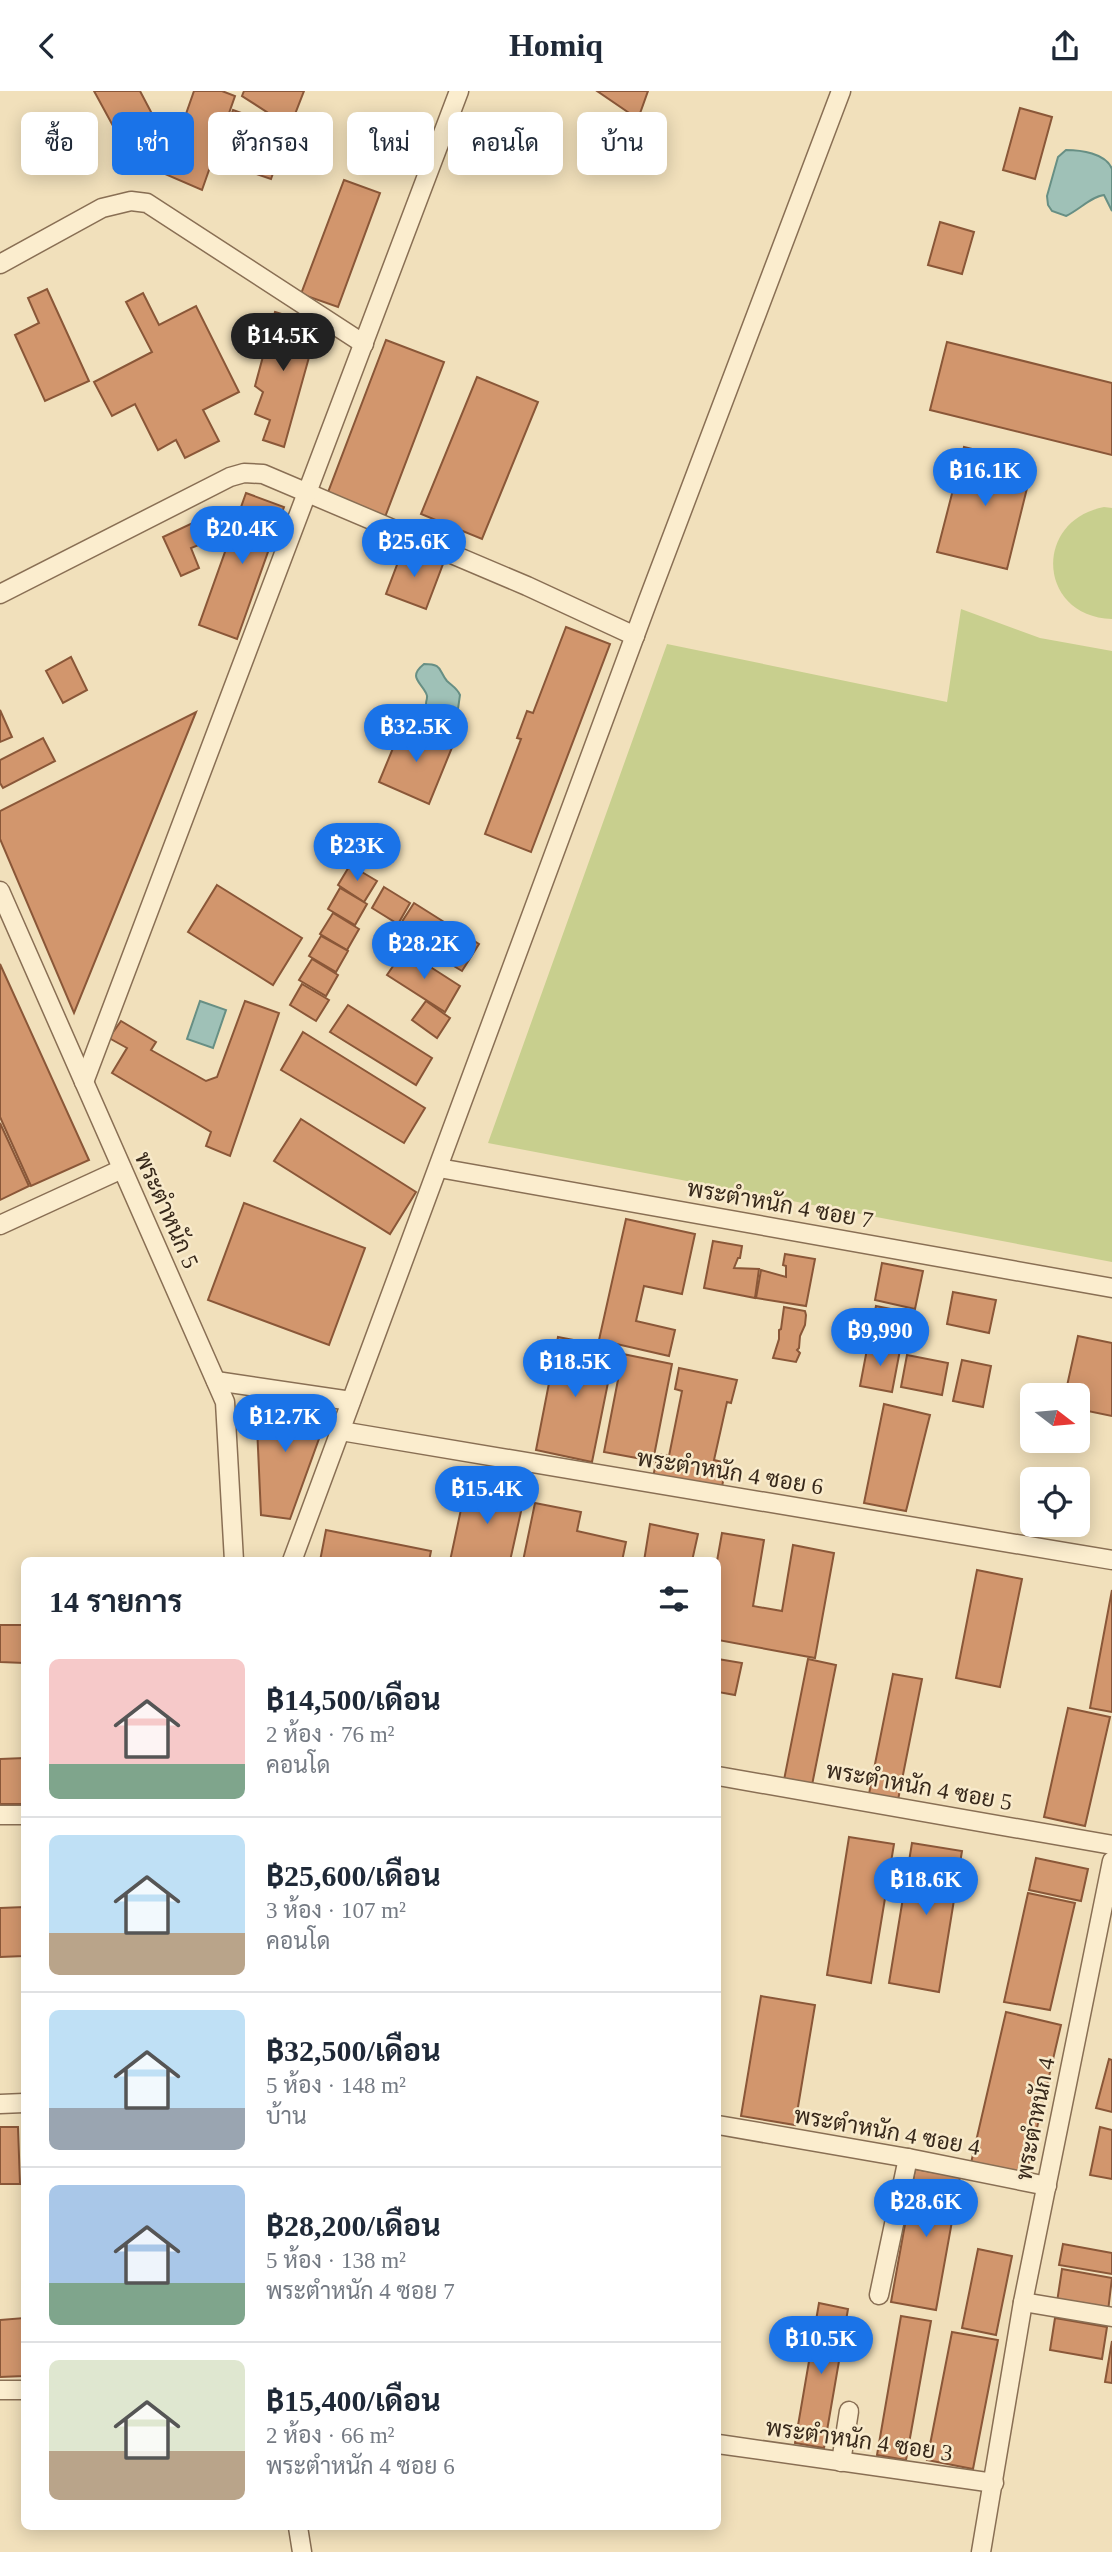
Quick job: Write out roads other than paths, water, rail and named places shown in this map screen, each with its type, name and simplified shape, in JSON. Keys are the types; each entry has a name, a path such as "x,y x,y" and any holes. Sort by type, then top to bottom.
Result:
{"street":[{"path":"84,1083 459,91"},
{"path":"294,1557 635,636 841,91"},
{"path":"0,264 102,208 131,201 147,203 363,344"},
{"path":"0,594 230,477 244,473 263,474 527,586 635,636"},
{"name":"พระตำหนัก 5","path":"2,903 225,1402 234,1557"},
{"name":"พระตำหนัก 4 ซอย 7","path":"439,1168 1112,1288"},
{"path":"0,1225 122,1169"},
{"path":"216,1381 351,1401"},
{"name":"พระตำหนัก 4 ซอย 6","path":"341,1431 1112,1560"},
{"name":"พระตำหนัก 4 ซอย 5","path":"721,1777 1112,1845"},
{"path":"0,1815 21,1815"},
{"name":"พระตำหนัก 4","path":"981,2552 1023,2302 1112,1861"},
{"path":"0,2103 21,2103"},
{"name":"พระตำหนัก 4 ซอย 4","path":"721,2126 908,2158 1047,2186"},
{"path":"878,2295 908,2158"},
{"path":"1023,2302 1112,2317"},
{"path":"0,2390 21,2390"},
{"path":"841,2462 849,2411"},
{"name":"พระตำหนัก 4 ซอย 3","path":"721,2444 994,2483"},
{"path":"298,2530 302,2552"}],"water":[{"path":"1066,150 1092,153 1109,164 1112,169 1112,211 1104,195 1066,216 1052,211 1047,196 1058,157"},
{"path":"424,664 437,666 460,695 458,709 449,716 451,721 438,720 428,713 427,695 416,676"},
{"path":"200,1001 226,1010 213,1048 187,1039"}]}
